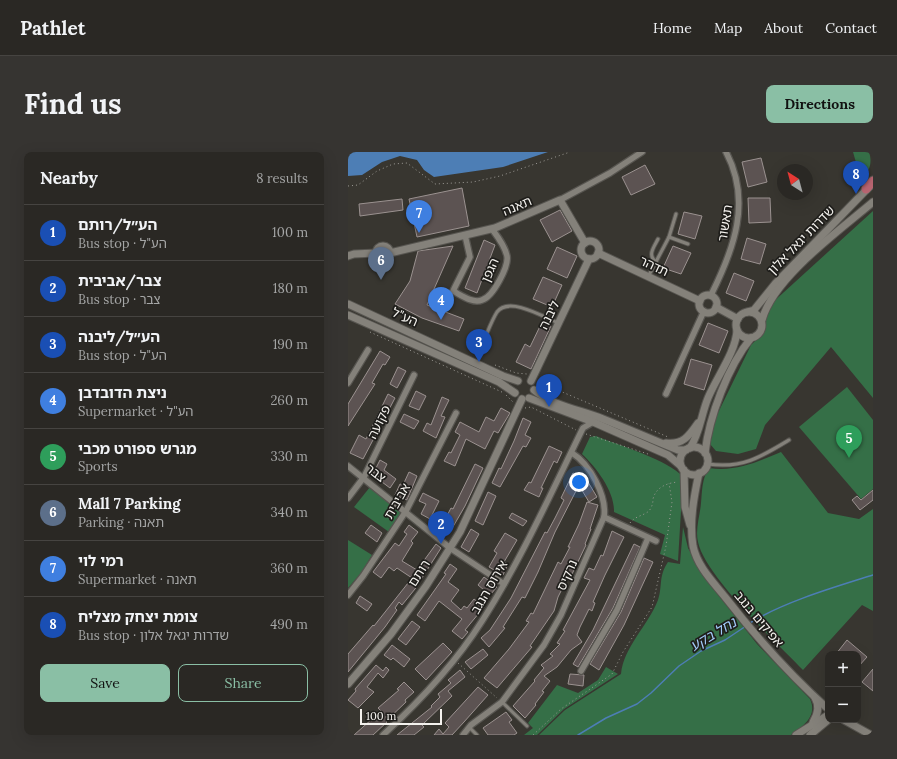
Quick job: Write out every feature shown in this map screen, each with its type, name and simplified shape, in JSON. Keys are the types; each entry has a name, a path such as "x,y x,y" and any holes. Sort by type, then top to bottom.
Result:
{"street":[{"name":"תאנה","path":"348,256 354,254 376,253 378,248 384,246 389,249 390,253 492,229 560,200 610,173 642,152"},
{"name":"תאשור","path":"711,295 733,247 740,210 736,176 726,152"},
{"name":"שדרות יגאל אלון","path":"747,312 754,310 775,284 871,184"},
{"path":"560,200 585,243"},
{"name":"שדרות יגאל אלון","path":"762,320 769,302 791,275 816,250 873,202"},
{"name":"הגפן","path":"465,235 470,257 453,291 472,300 482,300 492,293 498,283 508,258 505,247 492,229"},
{"path":"590,241 595,243 598,248 598,253 594,258 589,259 582,253 582,248 585,243 590,241"},
{"name":"תדהר","path":"598,253 700,301"},
{"name":"ליבנה","path":"532,378 589,259"},
{"path":"711,295 717,301 716,307 711,312 704,311 700,308 700,301 704,296 711,295"},
{"name":"הע\"ל","path":"348,304 503,376 518,381"},
{"path":"716,307 738,319"},
{"path":"666,394 704,311"},
{"path":"683,468 681,457 688,449 694,442 708,398 734,343 738,319 741,314 747,312 758,314 762,320 761,332 751,338 740,354 719,398 708,434 705,452 708,464 699,474 691,474 683,468 668,455 581,417 515,393 514,386 518,381 524,378 532,378 534,390 541,395 562,404 602,418 678,450 688,449 698,448 705,452"},
{"name":"הע\"ל","path":"348,315 499,382 515,393"},
{"path":"737,330 743,336 751,338"},
{"path":"349,379 368,350"},
{"name":"פקועה","path":"348,498 364,477 414,374"},
{"path":"526,398 534,390"},
{"name":"רותם","path":"348,684 391,634 426,586 460,532 526,398"},
{"name":"אביבית","path":"348,595 363,576 406,511 456,413"},
{"path":"581,417 583,428 593,422"},
{"path":"656,442 675,444 684,440 701,419"},
{"name":"אירוס הנגב","path":"383,735 422,698 454,660 482,622 504,584 572,453 583,428"},
{"name":"נרקיס","path":"463,735 469,727 502,702 544,645 561,615 604,517 606,506 602,494 584,462 572,453"},
{"name":"צבר","path":"348,466 364,477 450,548 504,584"},
{"name":"אפיקים בנגב","path":"683,468 685,481 685,507 699,562 751,630 778,660 825,706"},
{"name":"אפיקים בנגב","path":"692,531 694,502 699,474"},
{"path":"604,517 656,541"},
{"path":"581,670 617,610 648,538"},
{"path":"812,724 816,716 818,706 813,696"},
{"path":"796,735 825,717"},
{"path":"810,735 825,722"},
{"path":"848,723 864,735"},
{"path":"849,723 871,735"}],"lane":[{"path":"648,277 669,237 676,214"},
{"path":"669,237 688,244"},
{"path":"656,262 652,259 651,255 658,239"},
{"path":"484,340 498,311 510,305 526,309 558,323"},
{"path":"708,464 721,466 743,464 766,454 789,440"},
{"path":"502,702 527,726"},
{"path":"469,727 477,735"}],"path":[{"path":"348,186 358,185 377,171 393,164 406,163 435,184 472,182 500,176 570,152"},
{"path":"494,364 532,378 674,439"},
{"path":"626,527 634,518 648,511 652,506 655,494 670,483 685,481"},
{"path":"533,735 571,701 612,674 623,652 652,607 666,546 672,502 670,483"},
{"path":"454,660 502,702"},
{"path":"527,726 534,733"}],"green space":[{"path":"853,152 869,152 871,160 870,167 861,180"},
{"path":"873,211 873,398 831,347 765,425 756,449 738,454 716,451 710,444 715,419 751,345 765,331 766,319 772,303"},
{"path":"847,387 873,420 873,489 861,499 799,427"},
{"path":"596,436 655,459 667,465 683,477 678,561 660,554 665,535 614,512 611,496 604,480 582,454 590,437"},
{"path":"781,452 828,513 859,519 873,509 873,611 862,605 803,670 760,627 727,590 703,556 697,537 703,485 709,468 728,469 755,463"},
{"path":"370,487 402,513 389,532 354,507"},
{"path":"683,527 688,548 703,576 757,644 810,699 812,711 808,720 791,735 539,735 565,710 621,674 623,664 631,645 654,609 658,600 665,567 668,562 680,564"},
{"path":"348,540 372,555 361,573 348,588"},
{"path":"606,667 618,674 564,709 537,735 524,735 533,728 528,723 557,685 578,693 598,680"}],"water":[{"path":"348,152 548,152 503,167 434,177 424,170 417,160 400,156 382,162 362,175 348,176"}],"building":[{"path":"761,158 767,182 748,187 742,162"},
{"path":"645,165 655,184 631,195 622,177"},
{"path":"462,188 469,226 417,237 409,199"},
{"path":"748,198 770,198 771,222 749,223"},
{"path":"402,199 403,210 360,216 359,204"},
{"path":"560,210 572,231 552,242 540,220"},
{"path":"684,212 702,216 695,239 678,234"},
{"path":"747,238 766,244 760,264 741,259"},
{"path":"484,240 495,245 477,293 465,288"},
{"path":"453,246 427,305 464,319 459,331 422,318 395,304 410,281 418,251"},
{"path":"673,246 691,253 681,274 663,268"},
{"path":"557,247 577,256 567,278 547,269"},
{"path":"734,273 754,281 746,301 726,293"},
{"path":"543,277 562,285 552,307 533,299"},
{"path":"542,322 551,326 531,369 516,362 525,344 530,347"},
{"path":"708,323 728,331 719,353 699,345"},
{"path":"380,351 390,357 385,365 383,364 372,383 375,384 348,426 348,404"},
{"path":"691,359 712,365 704,390 684,384"},
{"path":"398,367 406,371 397,388 390,384"},
{"path":"416,391 426,396 419,410 409,406"},
{"path":"388,394 395,398 363,459 350,453 359,435 366,439"},
{"path":"442,397 449,400 441,416 445,417 436,438 423,431 427,423 431,425"},
{"path":"501,408 510,413 498,433 494,431 485,449 466,439 455,466 444,461 449,452 451,453 460,435 455,432 460,422 479,432 486,417 494,421"},
{"path":"404,414 419,421 414,429 400,422"},
{"path":"523,418 531,422 525,435 531,438 526,447 523,446 500,487 492,483 499,468 501,469"},
{"path":"549,446 562,452 557,463 554,461 541,488 543,488 539,497 524,490 529,482 531,483"},
{"path":"380,460 387,464 384,470 396,479 390,488 382,482 384,479 373,474"},
{"path":"475,464 483,468 465,506 450,532 441,527 451,508 453,509"},
{"path":"409,472 417,476 407,500 395,495 400,484 403,485"},
{"path":"573,473 581,477 575,491 577,489 555,532 538,572 525,598 522,597 503,627 505,628 489,647 481,638 490,630 511,598 545,532 547,533 564,500 561,498"},
{"path":"588,482 597,497 589,502 580,487"},
{"path":"873,490 873,500 860,510 852,500 857,496 861,500"},
{"path":"488,492 496,496 483,525 475,521"},
{"path":"423,493 439,501 430,519 421,514 426,504 419,501"},
{"path":"587,502 598,505 585,544 586,545 574,570 569,580 567,579 558,597 554,611 530,646 532,647 497,688 484,678 509,649 529,622 526,621 531,613 533,614 558,562 561,564 570,547 568,547"},
{"path":"512,513 527,521 523,526 509,518"},
{"path":"371,525 382,533 377,542 365,533"},
{"path":"409,525 418,532 411,541 413,543 402,561 417,570 436,544 441,548 415,589 402,605 399,602 395,608 397,610 385,627 348,672 348,654 373,625 374,626 412,578 397,568 394,571 389,567 381,578 373,572 395,543 399,546 407,534 404,532"},
{"path":"471,529 479,534 469,552 461,547"},
{"path":"612,531 624,537 593,602 595,603 592,611 589,609 580,627 577,635 582,642 571,650 557,667 544,676 550,681 542,691 544,692 535,704 536,705 525,718 513,706 535,681 534,680 544,668 541,665 553,656 550,654 560,644 557,643 565,631 563,630 590,580 584,578 589,568 594,570 601,555 603,556"},
{"path":"505,533 517,540 504,562 508,564 503,575 489,567 497,553 494,551"},
{"path":"634,544 640,547 613,608 578,667 573,664 593,630"},
{"path":"644,558 653,562 624,625 599,670 590,664 621,612"},
{"path":"450,564 457,569 448,582 459,590 451,601 461,610 464,606 467,608 474,599 484,607 465,630 468,632 462,639 452,631 462,619 439,601 425,621 417,615 446,574 444,573"},
{"path":"484,577 497,587 490,595 478,585"},
{"path":"360,596 372,604 367,611 356,603"},
{"path":"412,621 420,627 406,645 398,639"},
{"path":"847,640 860,651 838,651"},
{"path":"443,643 452,652 426,680 415,669"},
{"path":"392,645 410,659 404,667 393,658 391,660 384,655"},
{"path":"483,649 488,655 471,669 465,662"},
{"path":"861,652 867,657 861,664"},
{"path":"376,665 383,671 386,667 389,670 383,678 378,673 367,687 374,692 358,708 348,700 356,691 355,689"},
{"path":"873,669 873,691 862,682"},
{"path":"460,670 465,677 448,691 452,696 422,725 424,727 414,735 397,735 432,707 431,706 440,697 438,694 451,683 448,680"},
{"path":"570,674 584,675 583,686 568,684"},
{"path":"404,682 414,692 405,700 406,702 373,735 354,735 381,711 378,708 399,690 397,689"},
{"path":"478,687 488,695 464,722 452,735 434,735 439,729 443,734 449,727 445,723"},
{"path":"506,712 512,720 509,722 517,733 514,735 488,735 483,728"}],"waterway":[{"name":"נחל בקע","path":"750,623 763,615 793,602 873,575"},
{"name":"נחל בקע","path":"578,735 606,718 637,704 651,693 679,666 701,651 725,640 746,626"}],"place":[{"name":"צומת יצחק מצליח","path":"856,194"},
{"name":"רמי לוי","path":"419,233"},
{"name":"Mall 7 Parking","path":"381,280"},
{"name":"ניצת הדובדבן","path":"441,320"},
{"name":"הע״ל/ליבנה","path":"479,362"},
{"name":"הע״ל/רותם","path":"549,407"},
{"name":"מגרש ספורט מכבי","path":"849,458"},
{"name":"צבר/אביבית","path":"441,544"}]}
